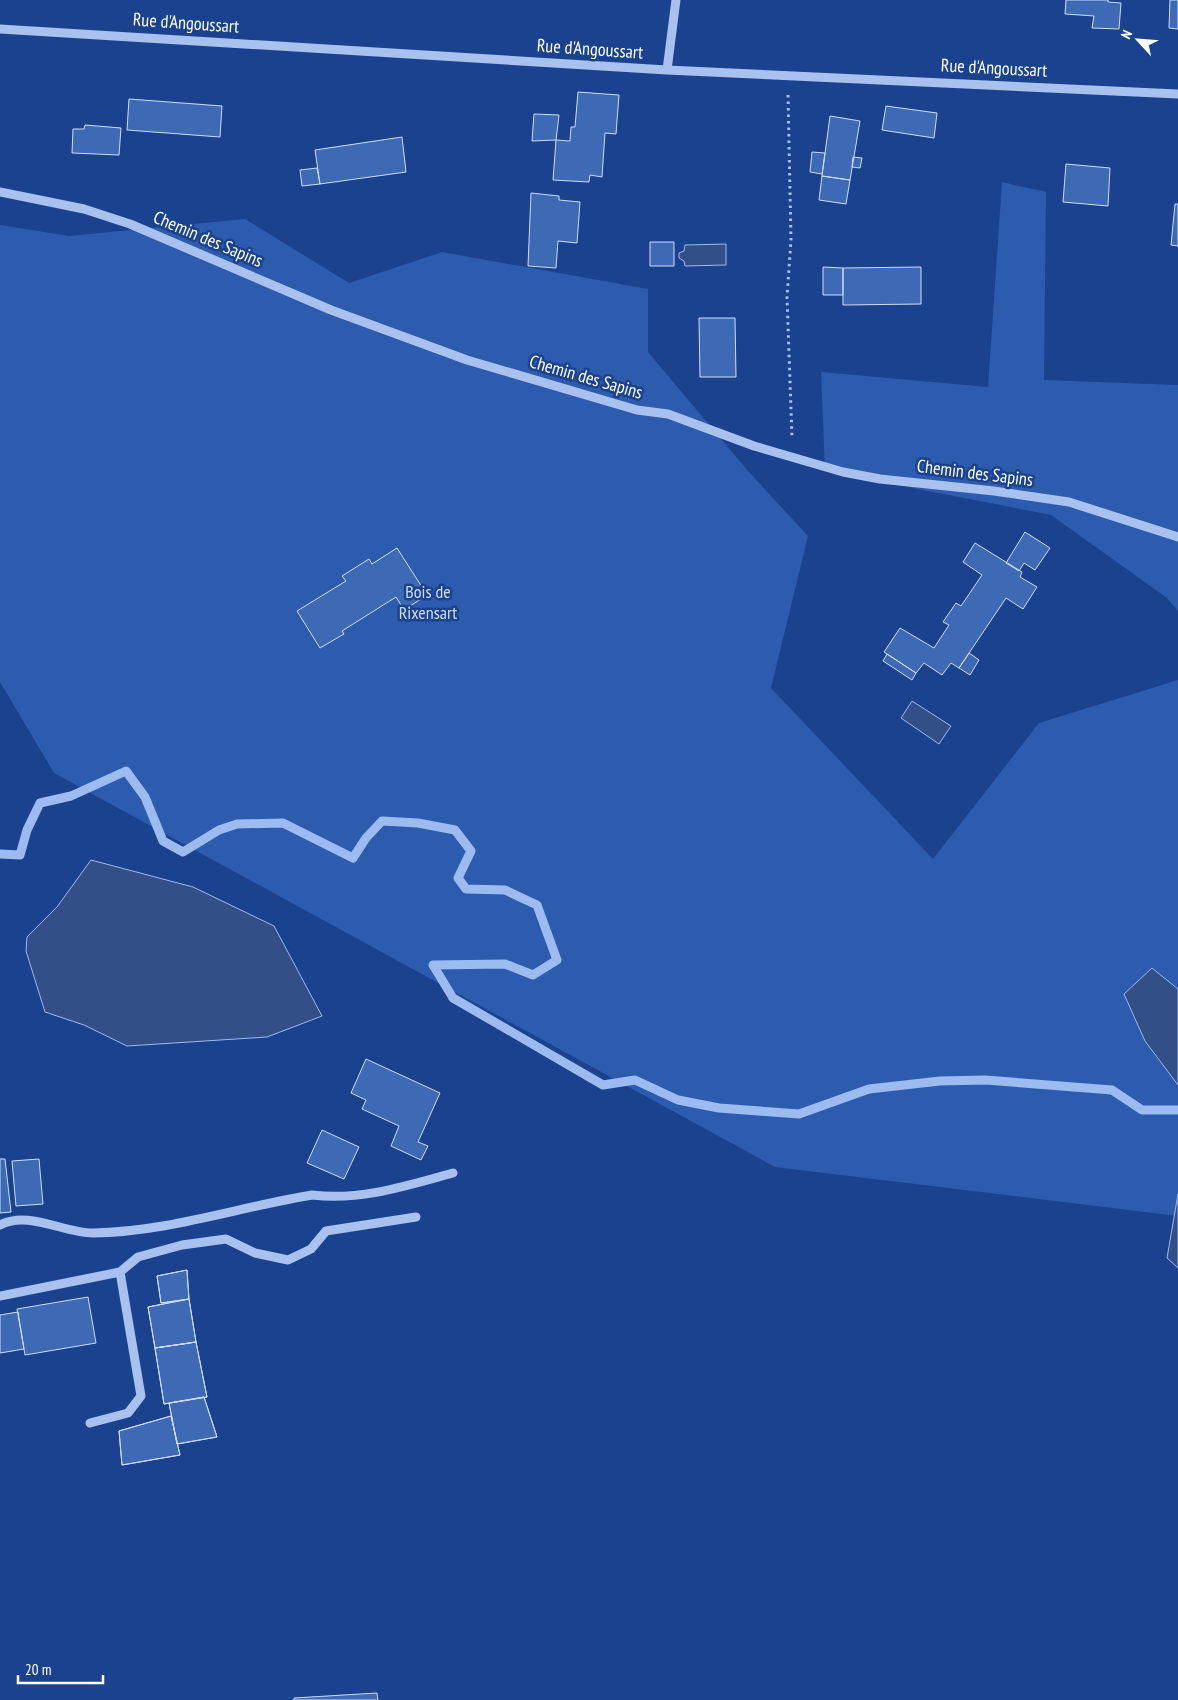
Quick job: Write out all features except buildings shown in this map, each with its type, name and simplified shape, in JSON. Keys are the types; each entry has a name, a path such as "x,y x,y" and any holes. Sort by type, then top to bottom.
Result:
{"street":[{"path":"666,70 676,0"},
{"name":"Rue d'Angoussart","path":"0,29 666,70 788,74 1178,94"},
{"name":"Chemin des Sapins","path":"0,192 84,209 130,224 331,310 467,360 638,410 668,414 754,446 793,458 843,472 880,479 994,490 1069,502 1178,537"},
{"path":"0,1225 10,1220 27,1220 80,1233 123,1232 312,1195 330,1198 363,1196 453,1173"},
{"path":"0,1296 120,1272 138,1257 182,1245 226,1239 256,1253 288,1260 311,1249 326,1231 416,1216"},
{"path":"90,1423 128,1413 141,1396 120,1272"}],"path":[{"path":"788,74 791,240 787,297 793,458"}],"green space":[{"path":"1002,182 1046,192 1044,380 1178,385 1178,611 1167,598 1051,515 825,471 821,372 988,387"},
{"name":"Bois de Rixensart","path":"245,219 349,283 442,252 648,289 648,352 748,471 808,536 771,688 933,859 1039,723 1178,680 1178,1216 775,1167 54,773 0,682 0,225 69,236"}],"shaded area":[{"path":"726,244 726,265 685,266 684,261 679,258 679,253 684,251 685,245"},
{"path":"912,701 951,726 939,744 901,718"},
{"path":"91,860 193,887 274,926 322,1016 267,1037 127,1046 84,1025 45,1012 26,951 27,937 57,907"},
{"path":"1152,968 1178,989 1178,1085 1145,1041 1124,994"},
{"path":"1178,1194 1178,1268 1167,1258"}],"waterway":[{"path":"0,854 20,855 27,830 40,803 71,796 126,771 145,797 163,841 183,852 219,830 237,824 283,823 353,858 366,838 382,821 418,823 455,830 471,851 458,878 466,889 505,890 537,905 557,960 533,975 505,964 433,965 453,998 603,1085 635,1080 678,1100 719,1108 799,1114 869,1089 940,1081 985,1080 1112,1090 1142,1110 1178,1110"}]}
